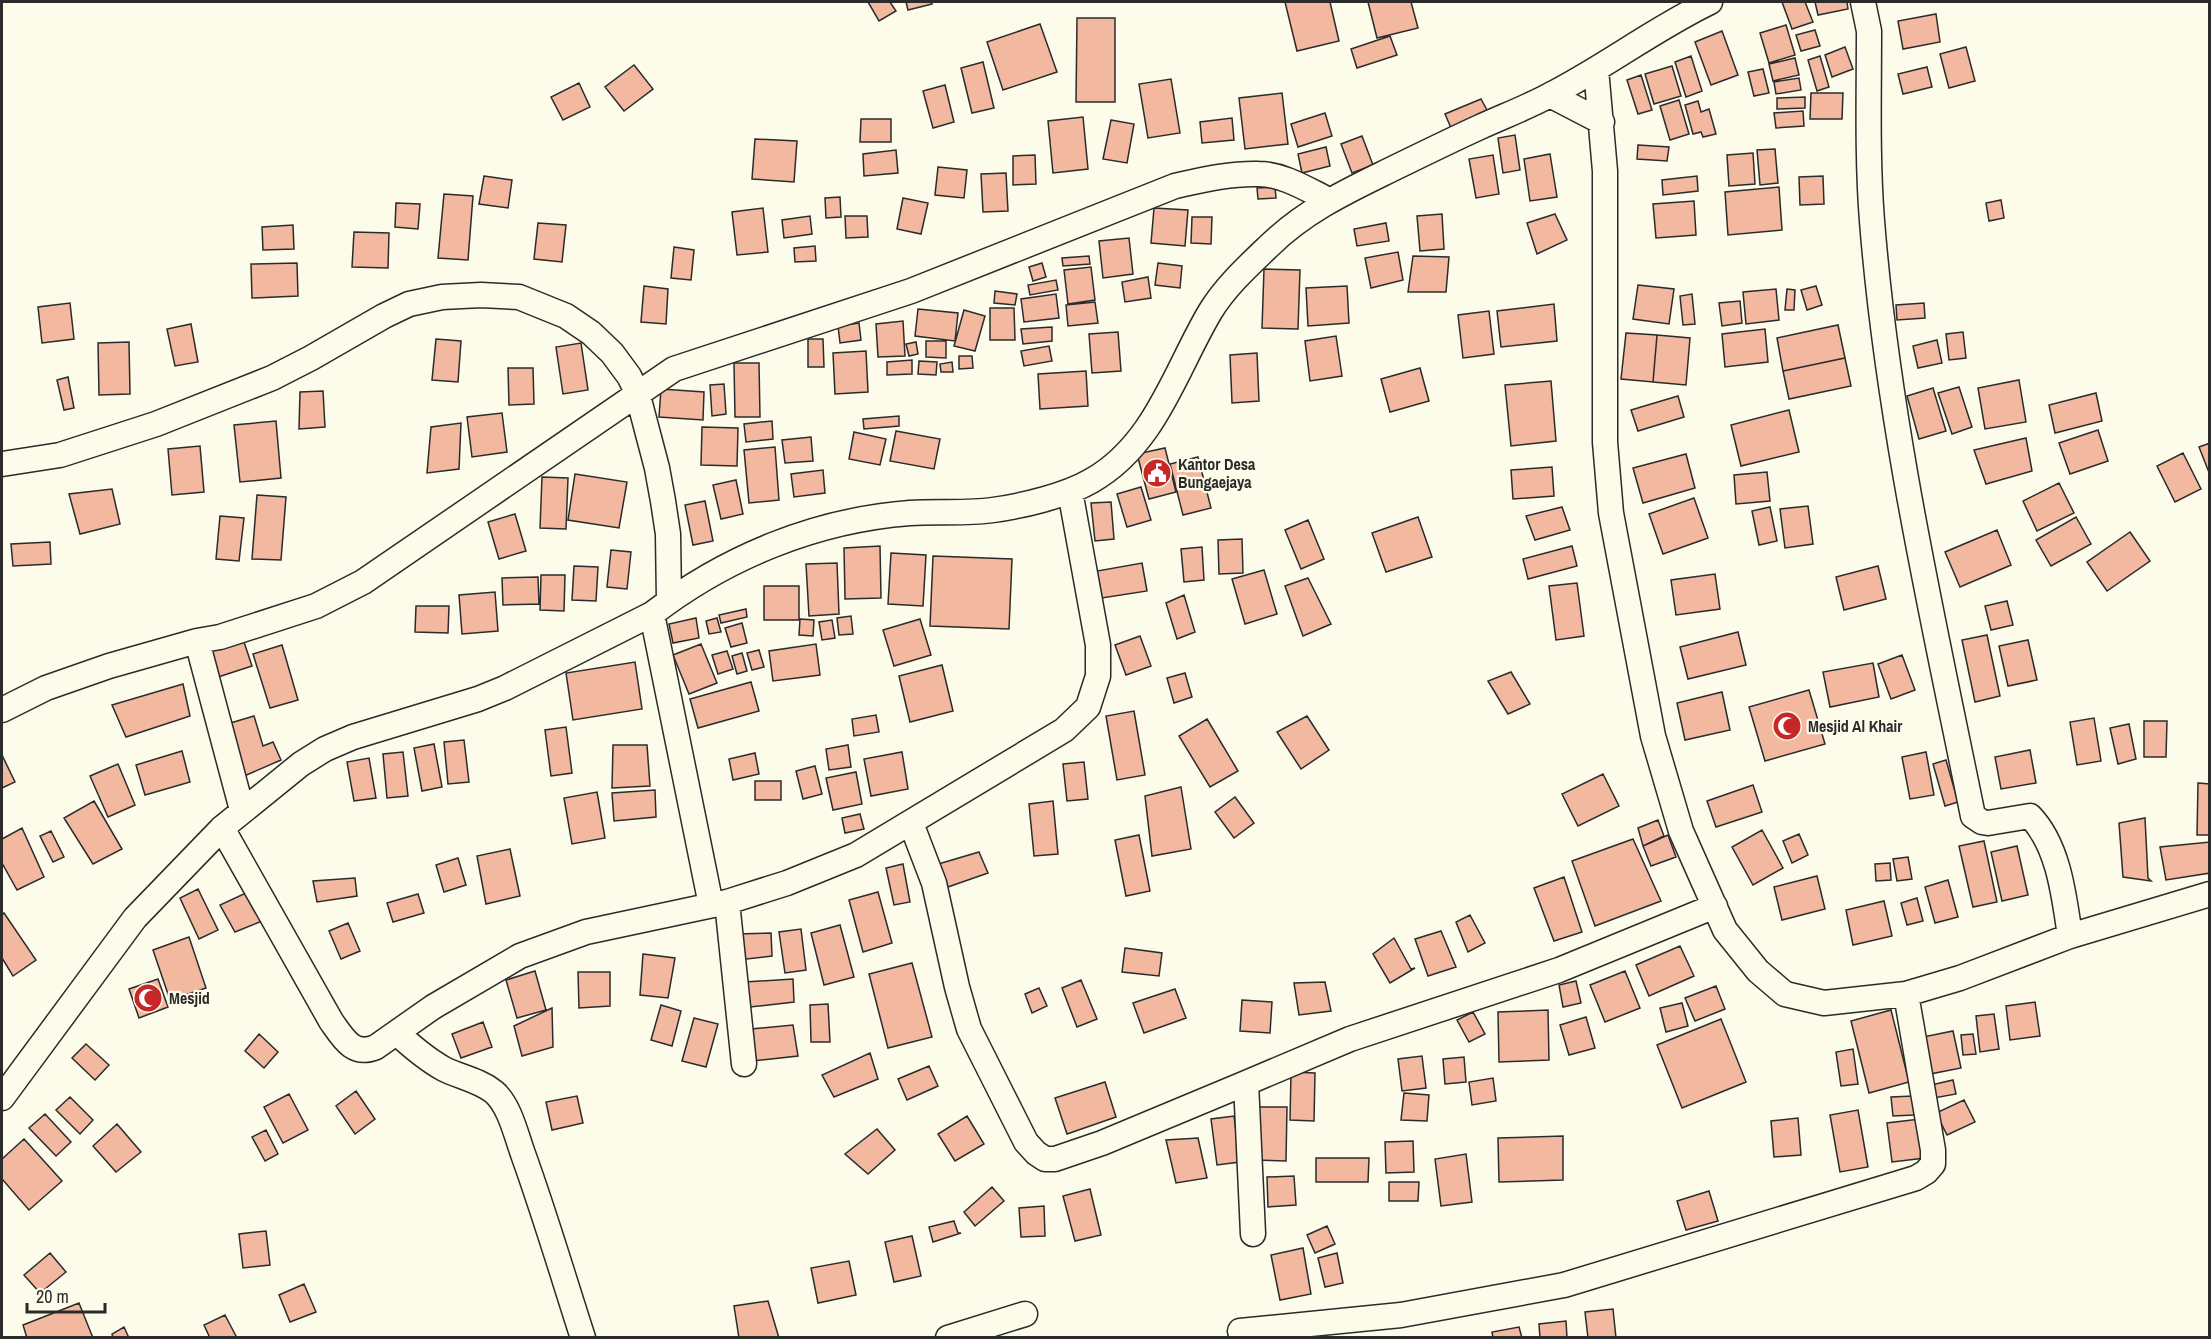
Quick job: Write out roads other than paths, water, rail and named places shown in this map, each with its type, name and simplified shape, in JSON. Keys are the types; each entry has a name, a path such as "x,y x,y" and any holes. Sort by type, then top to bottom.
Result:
{"street":[{"path":"2,1098 135,918 222,828 301,764 325,749 353,737 478,699 536,674 660,608 744,557 806,532 856,520 910,513 992,510 1070,491 1101,475 1135,443 1154,420 1197,335 1222,295 1289,228 1329,200 1454,139 1550,96 1653,32 1710,2"},
{"path":"1863,2 1869,31 1872,220 1890,380 1907,484 1973,816 1988,823 2030,816 2040,827 2050,848 2063,891 2070,936"},
{"path":"1596,69 1605,171 1605,442 1611,513 1653,736 1681,831 1725,930 1758,971 1785,994 1824,1003 1906,994 1960,978 2070,936 2210,894"},
{"path":"1550,96 1602,122"},
{"path":"2,710 46,688 109,666 197,641 220,637 316,606 363,582 637,392 674,369 911,291 1175,186 1215,178 1260,174 1286,180 1329,200"},
{"path":"2,464 60,455 156,424 272,378 409,304 442,297 481,295 519,297 566,315 591,333 612,353 629,376 637,392 657,468 668,534 660,608 719,904 744,1064"},
{"path":"222,828 340,1034 357,1050 366,1051 433,1007 520,956 586,932 719,904 787,883 856,855 1064,730 1088,707 1098,676 1098,645 1070,491"},
{"path":"197,641 242,810"},
{"path":"911,823 934,883 957,987 969,1029 1026,1142 1045,1159 1055,1159 1101,1143 1350,1039 1472,1001 1558,970 1715,906"},
{"path":"1240,1331 1401,1315 1564,1285 1916,1178 1933,1164 1933,1150 1906,994"},
{"path":"397,1032 432,1062 473,1080 494,1092 500,1099 510,1117 547,1221 583,1338"},
{"path":"1246,1083 1253,1234"},
{"path":"948,1338 1025,1314"}],"place":[{"name":"Kantor Desa Bungaejaya","path":"1157,473"},
{"name":"Mesjid Al Khair","path":"1787,726"},
{"name":"Mesjid","path":"148,998"}]}
